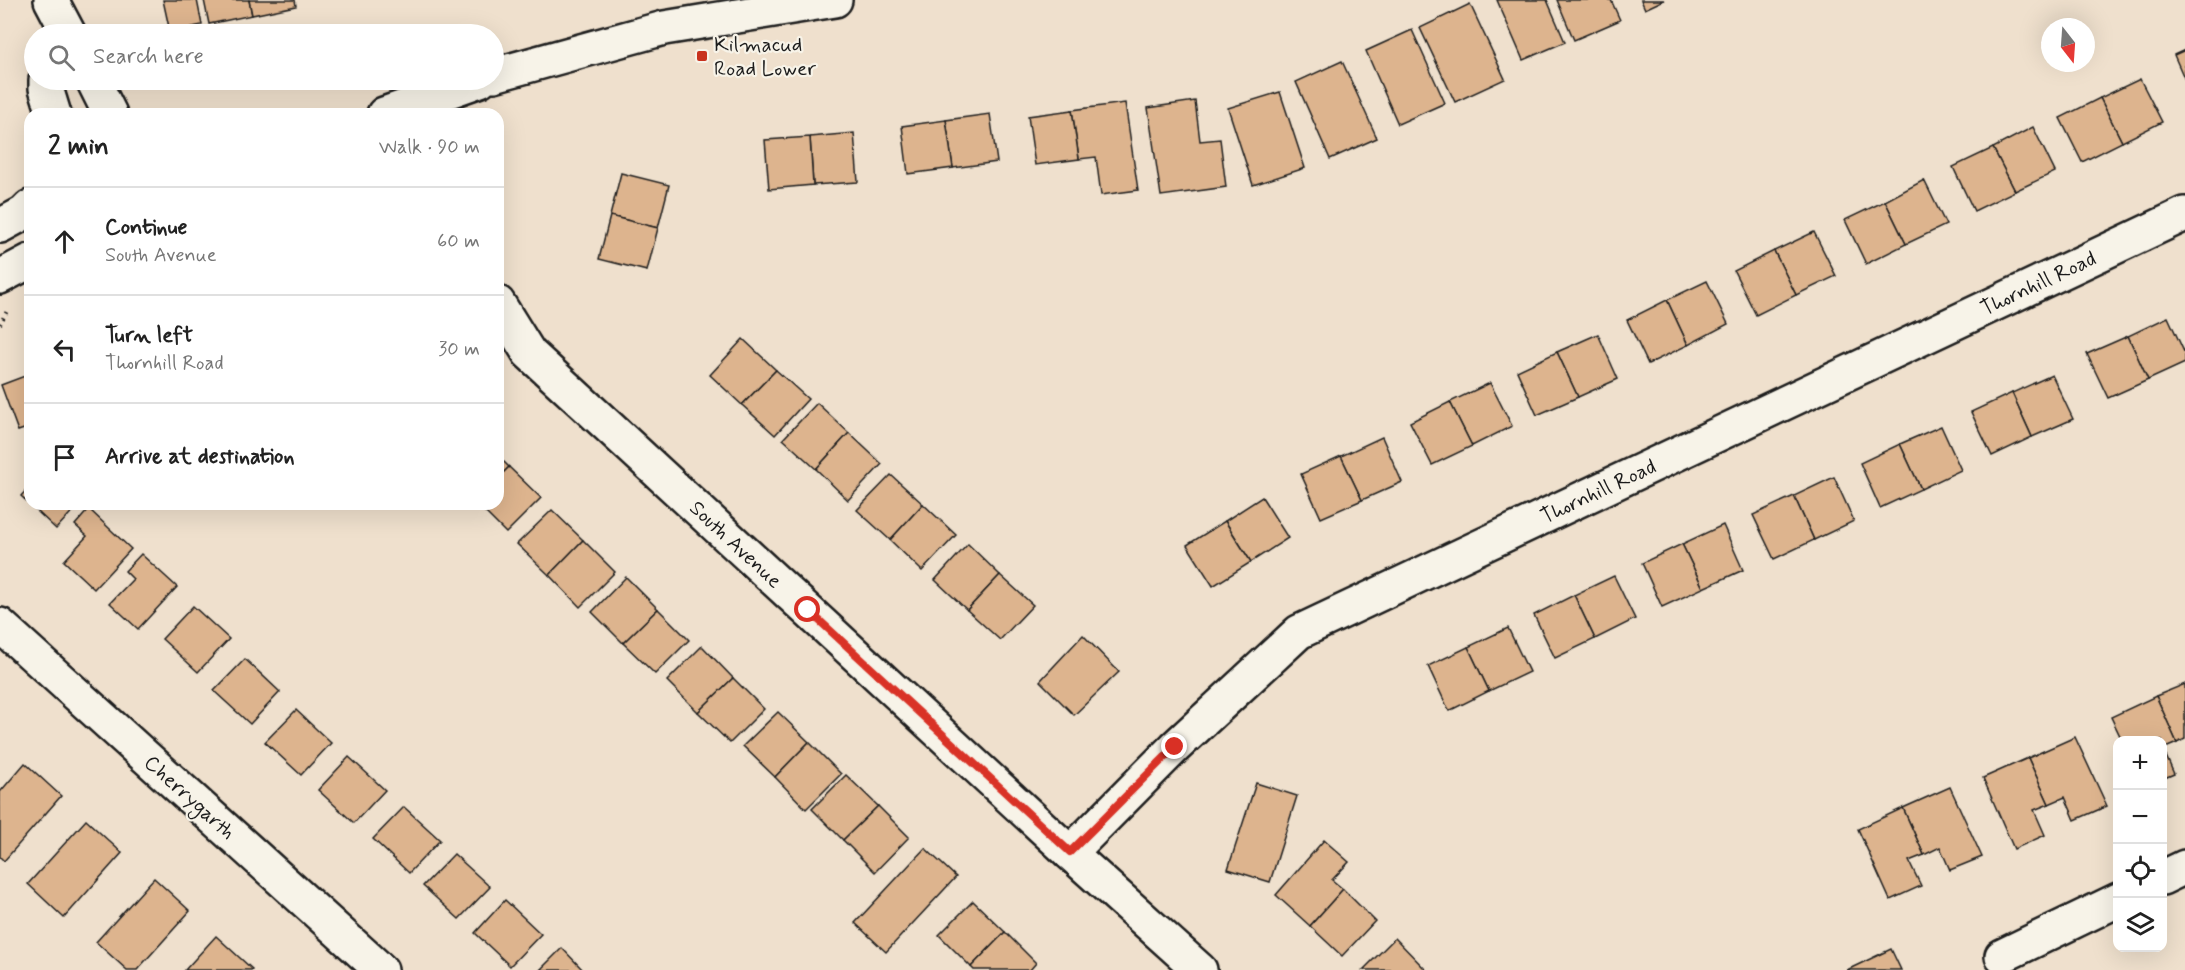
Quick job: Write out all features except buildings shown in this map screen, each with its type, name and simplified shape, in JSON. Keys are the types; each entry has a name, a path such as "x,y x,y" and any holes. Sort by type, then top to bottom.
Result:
{"street":[{"path":"44,0 45,24"},
{"path":"51,0 64,24"},
{"path":"504,72 664,28 835,0"},
{"path":"47,90 52,108"},
{"path":"98,90 107,108"},
{"path":"411,108 455,90"},
{"path":"0,226 24,213"},
{"name":"Thornhill Road","path":"1070,852 1175,747 1299,632 2185,214"},
{"path":"0,277 24,264"},
{"name":"South Avenue","path":"504,313 529,353 1200,970"},
{"name":"Cherrygarth","path":"0,625 381,970"},
{"path":"2167,876 2185,867"},
{"path":"2002,956 2113,902"}],"place":[{"name":"Kilmacud Road Lower","path":"702,56"}],"route":[{"path":"808,610 1070,852 1175,747"}]}
